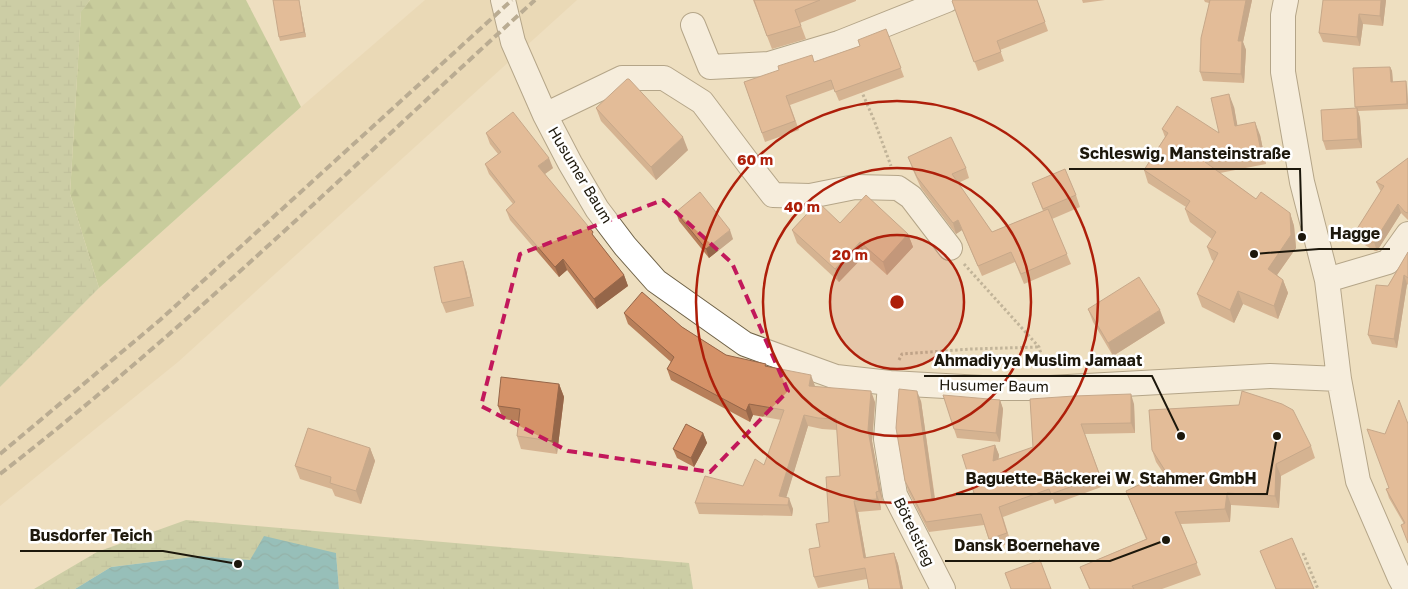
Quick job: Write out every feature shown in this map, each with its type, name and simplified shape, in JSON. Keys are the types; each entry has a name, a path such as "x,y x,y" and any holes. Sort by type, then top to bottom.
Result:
{"street":[{"name":"Husumer Baum","path":"503,0 513,42 545,115 597,209 656,281 745,344 836,376 890,383 982,388 1050,388 1270,376 1339,379"},
{"path":"693,25 710,67 769,64 839,43 947,0"},
{"path":"1286,0 1283,15 1282,72 1302,182 1327,280 1339,379 1358,481 1406,589"},
{"path":"545,115 622,78 664,78 702,102 773,195 810,196 854,187 898,188 911,197 950,248"},
{"path":"1327,280 1388,262 1408,234"},
{"name":"Bötelstieg","path":"890,383 886,439 895,496 943,589"}],"path":[{"path":"859,85 874,120 898,188"},
{"path":"890,383 902,354 1039,347 950,248"},
{"path":"1302,553 1318,589"}],"highlighted area":[{"path":"663,200 732,263 788,391 710,472 568,451 481,406 520,254"}],"shaded area":[{"path":"425,0 577,0 178,362 0,506 0,387 99,288 301,107"}],"green space":[{"path":"0,0 90,0 81,12 70,194 99,288 0,387"},
{"path":"90,0 246,0 301,107 99,288 70,194 81,11"},
{"path":"186,520 689,563 693,589 339,589 336,553 251,560 200,556 111,567 75,589 34,589 97,552"}],"water":[{"path":"264,536 336,553 339,589 75,589 111,567 200,556 250,560"}],"building":[{"path":"273,0 299,0 304,32 279,37"},
{"path":"754,0 820,0 795,10 801,26 767,36"},
{"path":"953,0 1037,0 1045,22 997,41 1001,52 974,62"},
{"path":"1210,0 1246,0 1238,41 1242,41 1241,74 1200,72 1201,38"},
{"path":"1323,0 1381,0 1380,16 1359,14 1357,37 1319,33"},
{"path":"886,29 901,68 835,92 831,80 786,96 795,121 762,133 744,82 779,70 778,66 812,55 814,62 860,46 858,40"},
{"path":"1390,67 1391,82 1406,81 1407,104 1355,107 1353,68"},
{"path":"627,79 683,137 651,167 596,108"},
{"path":"1229,94 1235,126 1255,122 1261,151 1205,162 1256,199 1261,192 1290,213 1291,235 1268,269 1283,280 1274,306 1238,291 1230,310 1197,294 1218,253 1207,247 1216,232 1185,209 1190,201 1144,170 1168,133 1162,129 1177,106 1219,133 1211,98"},
{"path":"1357,108 1358,139 1323,141 1321,110"},
{"path":"513,112 549,158 538,166 593,232 592,234 624,275 594,299 563,259 555,267 506,210 515,202 485,164 501,152 486,133"},
{"path":"951,137 966,168 952,174 992,232 1048,209 1067,254 1021,274 1011,252 978,266 958,220 953,223 917,177 908,157"},
{"path":"1408,158 1408,213 1398,204 1372,243 1355,232 1384,186 1376,182"},
{"path":"1065,169 1076,195 1043,209 1032,183"},
{"path":"700,192 730,230 706,249 676,212"},
{"path":"866,195 908,234 883,262 860,242 835,269 792,230 818,202 840,223"},
{"path":"1408,252 1408,278 1404,275 1394,339 1368,335 1376,285 1388,286"},
{"path":"463,261 471,297 442,303 434,267"},
{"path":"1139,277 1160,310 1108,343 1088,309"},
{"path":"642,292 682,327 726,355 766,364 765,366 811,375 809,386 871,391 868,430 879,491 876,492 877,499 854,501 864,558 894,553 901,589 869,589 865,568 814,577 809,549 820,547 816,524 829,522 826,477 840,476 836,419 804,415 779,496 789,498 788,505 695,503 705,476 743,486 755,459 764,465 784,410 749,404 746,411 667,369 674,357 624,313"},
{"path":"501,377 559,384 552,441 517,436 520,409 498,406"},
{"path":"899,389 917,391 932,499 974,493 962,455 995,445 993,461 1033,447 1030,399 1131,394 1131,423 1081,424 1100,476 1051,494 1049,489 999,507 1007,533 989,539 981,514 926,522 905,481 896,428"},
{"path":"1242,391 1282,404 1293,410 1311,446 1276,464 1275,496 1227,493 1225,509 1175,512 1197,563 1132,586 1134,589 1090,589 1080,567 1147,539 1126,491 1166,472 1152,450 1149,410 1239,405"},
{"path":"943,395 1000,400 996,433 954,429"},
{"path":"1399,400 1408,424 1408,543 1401,525 1405,523 1386,489 1389,488 1367,429 1385,434"},
{"path":"686,424 703,433 691,458 673,449"},
{"path":"308,428 370,448 356,491 330,483 331,477 295,466"},
{"path":"1292,538 1314,589 1276,589 1260,551"},
{"path":"1040,560 1051,589 1011,589 1005,573"}],"railway":[{"path":"0,454 160,320 512,0"},
{"path":"0,474 138,361 205,302 535,0"}],"place":[{"name":"Schleswig, Mansteinstraße","path":"1302,237"},
{"name":"Hagge","path":"1254,254"},
{"name":"Ahmadiyya Muslim Jamaat","path":"1181,436"},
{"name":"Baguette-Bäckerei W. Stahmer GmbH","path":"1277,436"},
{"name":"Dansk Boernehave","path":"1166,540"},
{"name":"Busdorfer Teich","path":"238,564"}]}
